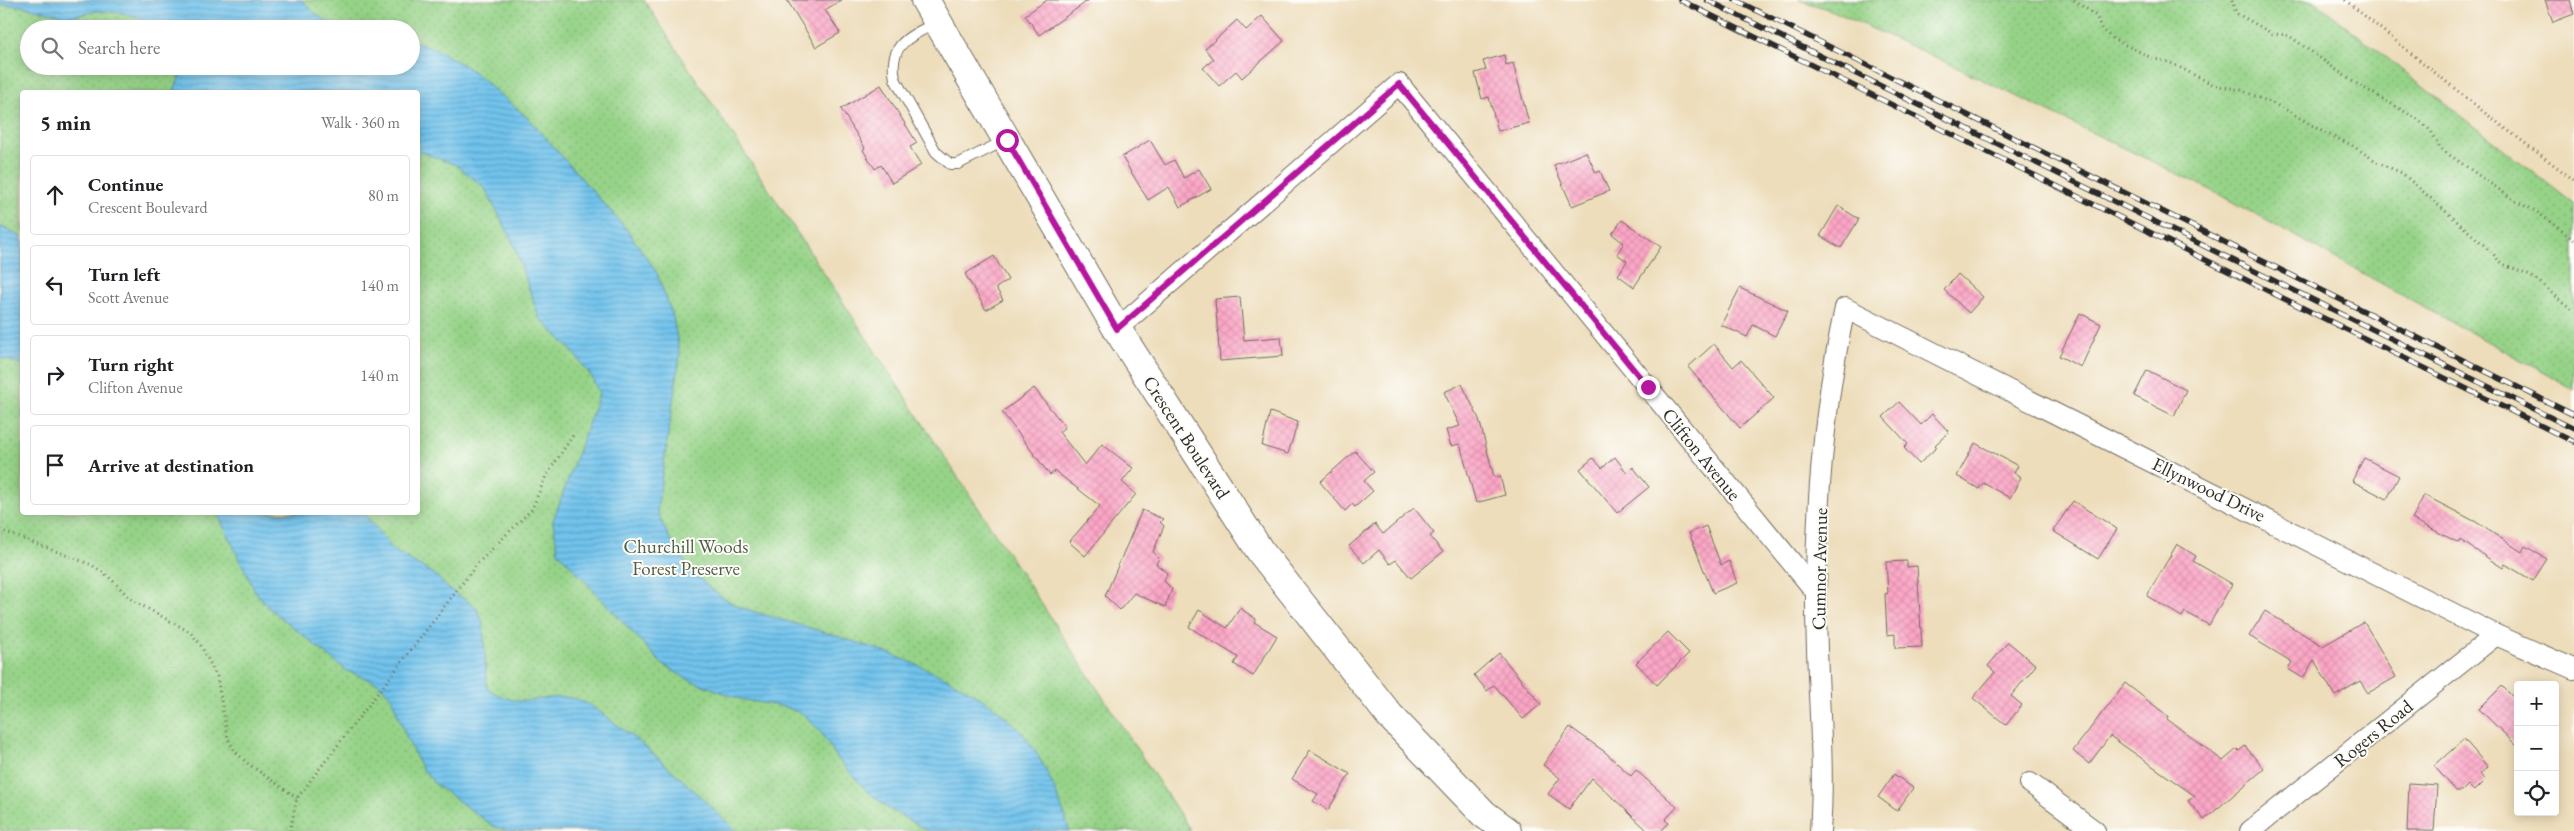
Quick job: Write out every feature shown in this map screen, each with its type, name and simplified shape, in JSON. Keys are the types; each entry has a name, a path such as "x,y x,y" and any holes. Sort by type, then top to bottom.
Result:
{"street":[{"name":"Crescent Boulevard","path":"932,11 1117,329 1260,551 1390,716 1484,814 1508,831"},
{"name":"Clifton Avenue","path":"1117,329 1399,84 1816,592"},
{"name":"Cumnor Avenue","path":"1820,831 1823,790 1816,592 1825,441 1834,359 1845,308"},
{"name":"Ellynwood Drive","path":"1845,308 2496,635 2574,669"},
{"name":"Rogers Road","path":"2250,831 2496,635"},
{"path":"2030,783 2095,831"}],"lane":[{"path":"932,11 900,45 893,60 894,80 936,152 950,164 958,164 1007,140"}],"path":[{"path":"2074,0 2096,16 2102,30 2115,40 2154,59 2169,62 2214,85 2241,90 2281,107 2324,133 2350,144 2377,162 2402,173 2493,253 2499,263 2538,281 2559,302 2574,311"},
{"path":"2232,0 2236,13 2273,34 2288,35 2352,81 2418,119 2431,132 2441,149 2517,202 2538,212 2574,240"},
{"path":"2345,0 2485,113 2574,180"},
{"path":"290,831 297,798 457,588 478,563 532,510 546,476 574,434"},
{"path":"0,530 92,565 108,576 132,600 190,632 200,644 217,677 226,731 235,751 247,763 297,798"}],"green space":[{"name":"Churchill Woods Forest Preserve","path":"0,0 644,0 1191,831 0,831"},
{"path":"1799,0 2313,0 2574,204 2574,389 2207,188 1937,58 1831,10"}],"water":[{"path":"0,0 302,0 326,20 144,20 123,13 97,11 70,17 22,6 0,5"},
{"path":"420,43 434,48 473,71 529,119 628,231 657,273 673,317 680,355 657,510 671,540 689,567 712,589 739,607 893,655 969,691 1001,713 1026,738 1039,758 1057,795 1069,831 928,831 889,809 866,790 838,759 820,731 803,714 785,707 740,699 687,679 662,664 558,552 553,521 599,394 592,377 572,351 539,317 512,240 484,187 456,165 420,152 420,90 174,90 179,75 420,75"},
{"path":"0,226 20,236 20,363 0,358"},
{"path":"218,515 366,515 393,550 434,574 449,589 476,607 483,623 487,688 499,695 520,701 559,697 571,698 591,706 651,752 736,831 509,831 493,826 435,784 421,767 408,741 391,697 378,683 347,671 269,608 255,591"}],"building":[{"path":"787,0 841,0 825,10 840,33 816,47"},
{"path":"1047,0 1089,0 1039,35 1025,15"},
{"path":"2545,0 2570,0 2574,14 2553,22"},
{"path":"1262,16 1284,41 1242,78 1236,71 1219,86 1203,68 1214,59 1205,49 1237,20 1246,30"},
{"path":"1504,55 1506,65 1513,63 1529,123 1498,131 1489,97 1482,99 1475,73 1486,70 1483,61"},
{"path":"881,85 917,143 910,147 921,165 892,183 881,165 875,169 863,150 865,148 841,109"},
{"path":"1150,140 1165,165 1174,160 1184,178 1199,169 1211,189 1180,207 1169,187 1148,200 1122,157"},
{"path":"1586,152 1596,173 1600,171 1609,191 1572,206 1554,165"},
{"path":"1838,206 1859,219 1841,248 1820,236"},
{"path":"1622,220 1661,247 1634,287 1618,275 1627,261 1617,254 1624,243 1612,234"},
{"path":"994,256 1008,280 996,288 1003,300 986,310 965,274"},
{"path":"1958,274 1983,297 1969,313 1944,290"},
{"path":"1740,288 1788,311 1775,336 1753,325 1747,337 1721,325"},
{"path":"1240,297 1244,340 1281,337 1283,356 1220,361 1215,299"},
{"path":"2080,313 2101,324 2081,367 2059,356"},
{"path":"1714,344 1733,367 1741,360 1774,398 1740,428 1688,367"},
{"path":"2147,370 2186,390 2174,416 2134,396"},
{"path":"1462,384 1479,419 1494,477 1500,476 1505,495 1476,503 1460,444 1451,446 1446,430 1460,426 1444,392"},
{"path":"1034,388 1065,427 1059,432 1085,465 1102,444 1133,468 1122,482 1136,494 1085,556 1069,542 1100,506 1055,471 1050,475 1002,412"},
{"path":"1899,402 1921,425 1932,414 1949,432 1935,445 1937,447 1919,464 1904,448 1908,444 1883,417"},
{"path":"1270,412 1298,422 1288,454 1262,446"},
{"path":"1975,443 2018,466 2014,473 2021,477 2010,498 1983,483 1979,489 1957,476"},
{"path":"1355,451 1374,472 1364,481 1373,491 1355,507 1352,504 1345,511 1320,482"},
{"path":"1615,457 1627,473 1633,467 1649,487 1617,513 1580,469 1593,458 1602,468"},
{"path":"2364,458 2399,476 2387,499 2352,481"},
{"path":"2424,495 2476,522 2522,552 2525,546 2547,559 2533,581 2505,564 2503,568 2460,540 2459,543 2412,519"},
{"path":"2073,501 2117,529 2098,559 2053,531"},
{"path":"1414,508 1434,533 1430,536 1443,552 1411,578 1396,560 1390,564 1379,550 1364,563 1349,546 1375,524 1383,534"},
{"path":"1142,510 1163,519 1160,522 1164,526 1153,552 1159,558 1156,564 1167,573 1164,581 1172,589 1165,607 1134,593 1120,610 1105,596"},
{"path":"1706,526 1721,565 1729,561 1737,583 1713,593 1689,533"},
{"path":"2177,544 2196,556 2193,561 2232,584 2209,625 2185,612 2182,617 2147,596"},
{"path":"1907,561 1907,567 1917,566 1922,647 1895,648 1895,634 1887,635 1885,594 1888,593 1886,562"},
{"path":"1240,608 1256,619 1254,622 1277,636 1253,676 1234,664 1238,657 1189,627 1199,610 1227,628"},
{"path":"2265,611 2323,646 2364,622 2396,677 2368,693 2360,681 2335,696 2314,660 2303,678 2288,669 2292,662 2249,636"},
{"path":"1668,632 1689,653 1657,685 1636,663"},
{"path":"2008,642 2036,665 2011,696 2022,705 2006,725 1973,698 1995,672 1988,666"},
{"path":"1499,653 1541,704 1523,719 1494,685 1487,691 1474,675"},
{"path":"2125,683 2168,716 2167,719 2223,761 2237,749 2239,751 2245,746 2264,769 2204,820 2188,801 2195,796 2110,736 2089,764 2073,751"},
{"path":"2502,686 2514,698 2514,743 2479,709"},
{"path":"1570,727 1605,752 1631,776 1636,770 1677,807 1665,820 1669,823 1661,831 1648,831 1592,778 1569,809 1548,794 1560,778 1543,765"},
{"path":"2464,739 2488,767 2480,774 2485,780 2474,791 2468,785 2462,791 2456,791 2434,766"},
{"path":"1310,750 1350,774 1328,810 1313,801 1318,794 1292,779"},
{"path":"1894,774 1913,788 1897,811 1878,797"},
{"path":"2409,783 2437,785 2434,831 2407,831"}],"railway":[{"path":"1680,0 2574,442"},
{"path":"1707,0 2574,429"},
{"path":"1735,0 2574,415"}],"route":[{"path":"1007,140 1117,329 1399,84 1648,387"}]}
